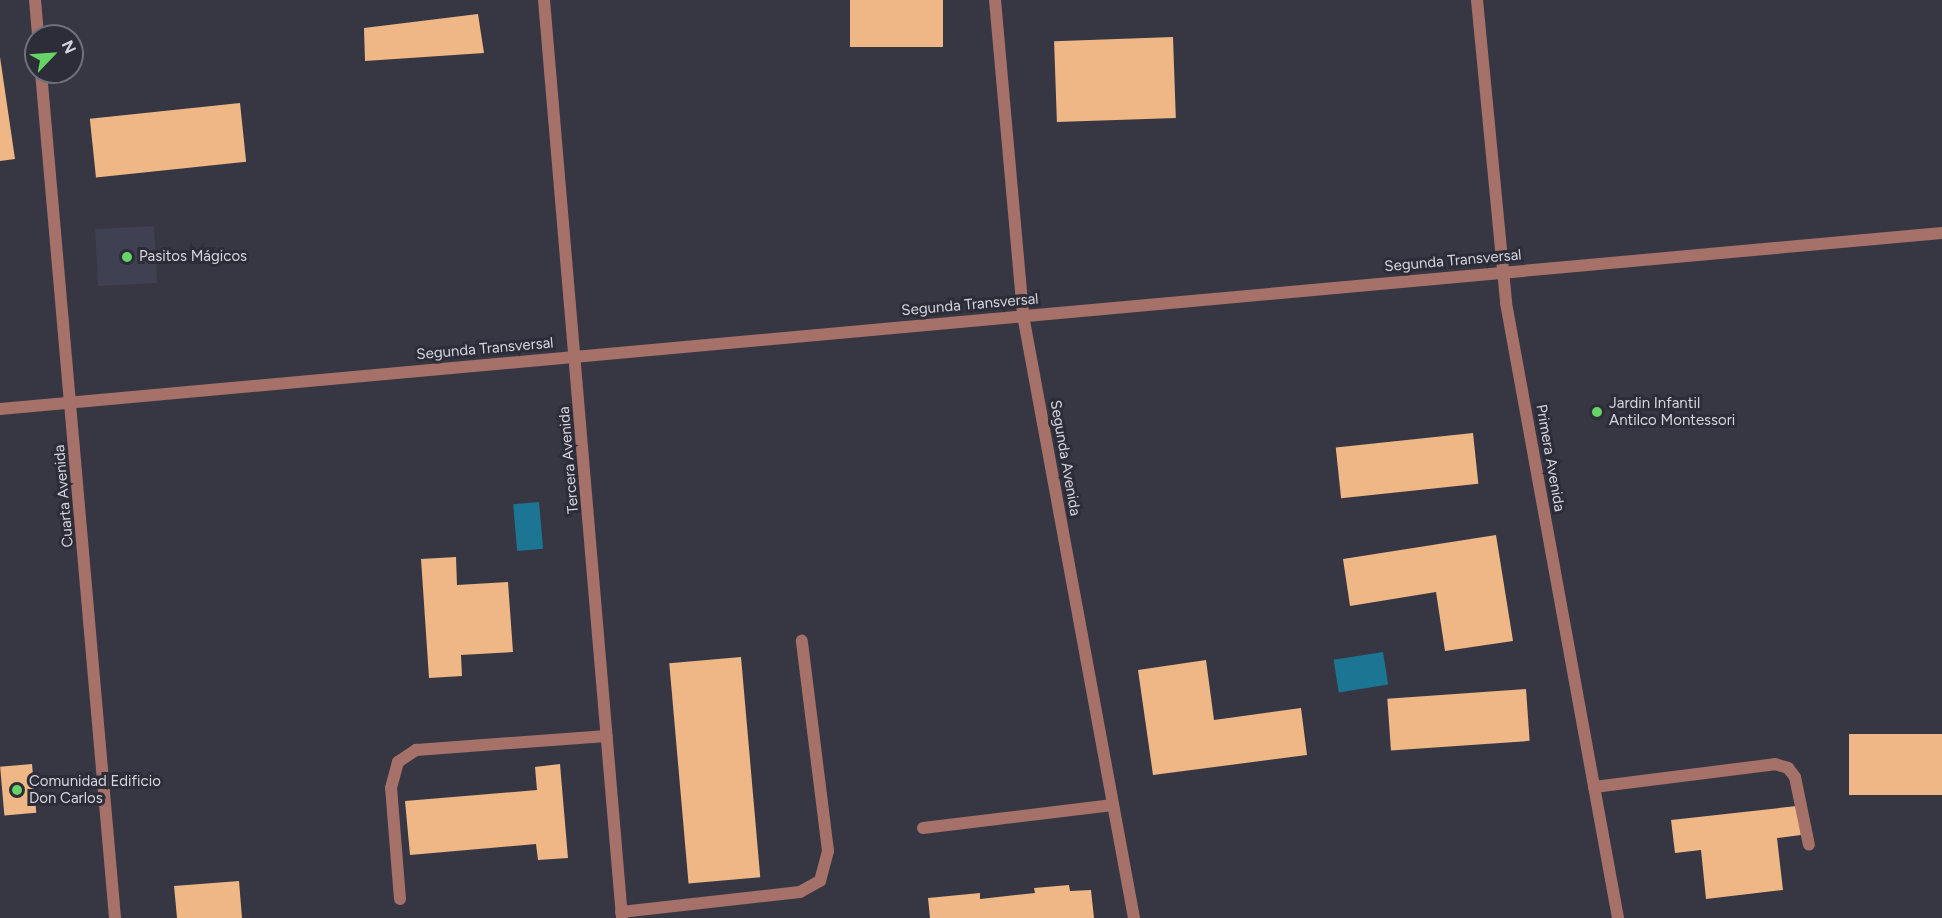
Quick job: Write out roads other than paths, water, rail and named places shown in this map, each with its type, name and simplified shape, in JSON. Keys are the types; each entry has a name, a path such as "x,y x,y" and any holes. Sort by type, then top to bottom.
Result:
{"street":[{"path":"34,0 37,24"},
{"name":"Tercera Avenida","path":"544,0 622,915"},
{"name":"Segunda Avenida","path":"995,0 1023,315 1134,918"},
{"name":"Primera Avenida","path":"1477,0 1501,271 1618,918"},
{"name":"Cuarta Avenida","path":"42,84 115,918"},
{"name":"Segunda Transversal","path":"0,409 1501,271 1942,233"},
{"path":"622,915 800,892 820,880 828,851 802,641"},
{"path":"400,899 392,788 398,762 417,750 606,736"},
{"path":"1594,787 1775,764 1788,768 1795,777 1809,845"},
{"path":"923,828 1113,805"}],"water":[{"path":"539,502 543,549 517,551 513,504"},
{"path":"1383,652 1388,685 1339,692 1334,660"}],"place":[{"name":"Pasitos Mágicos","path":"127,257"},
{"name":"Jardin Infantil Antilco Montessori","path":"1597,412"},
{"name":"Comunidad Edificio Don Carlos","path":"17,790"}]}
